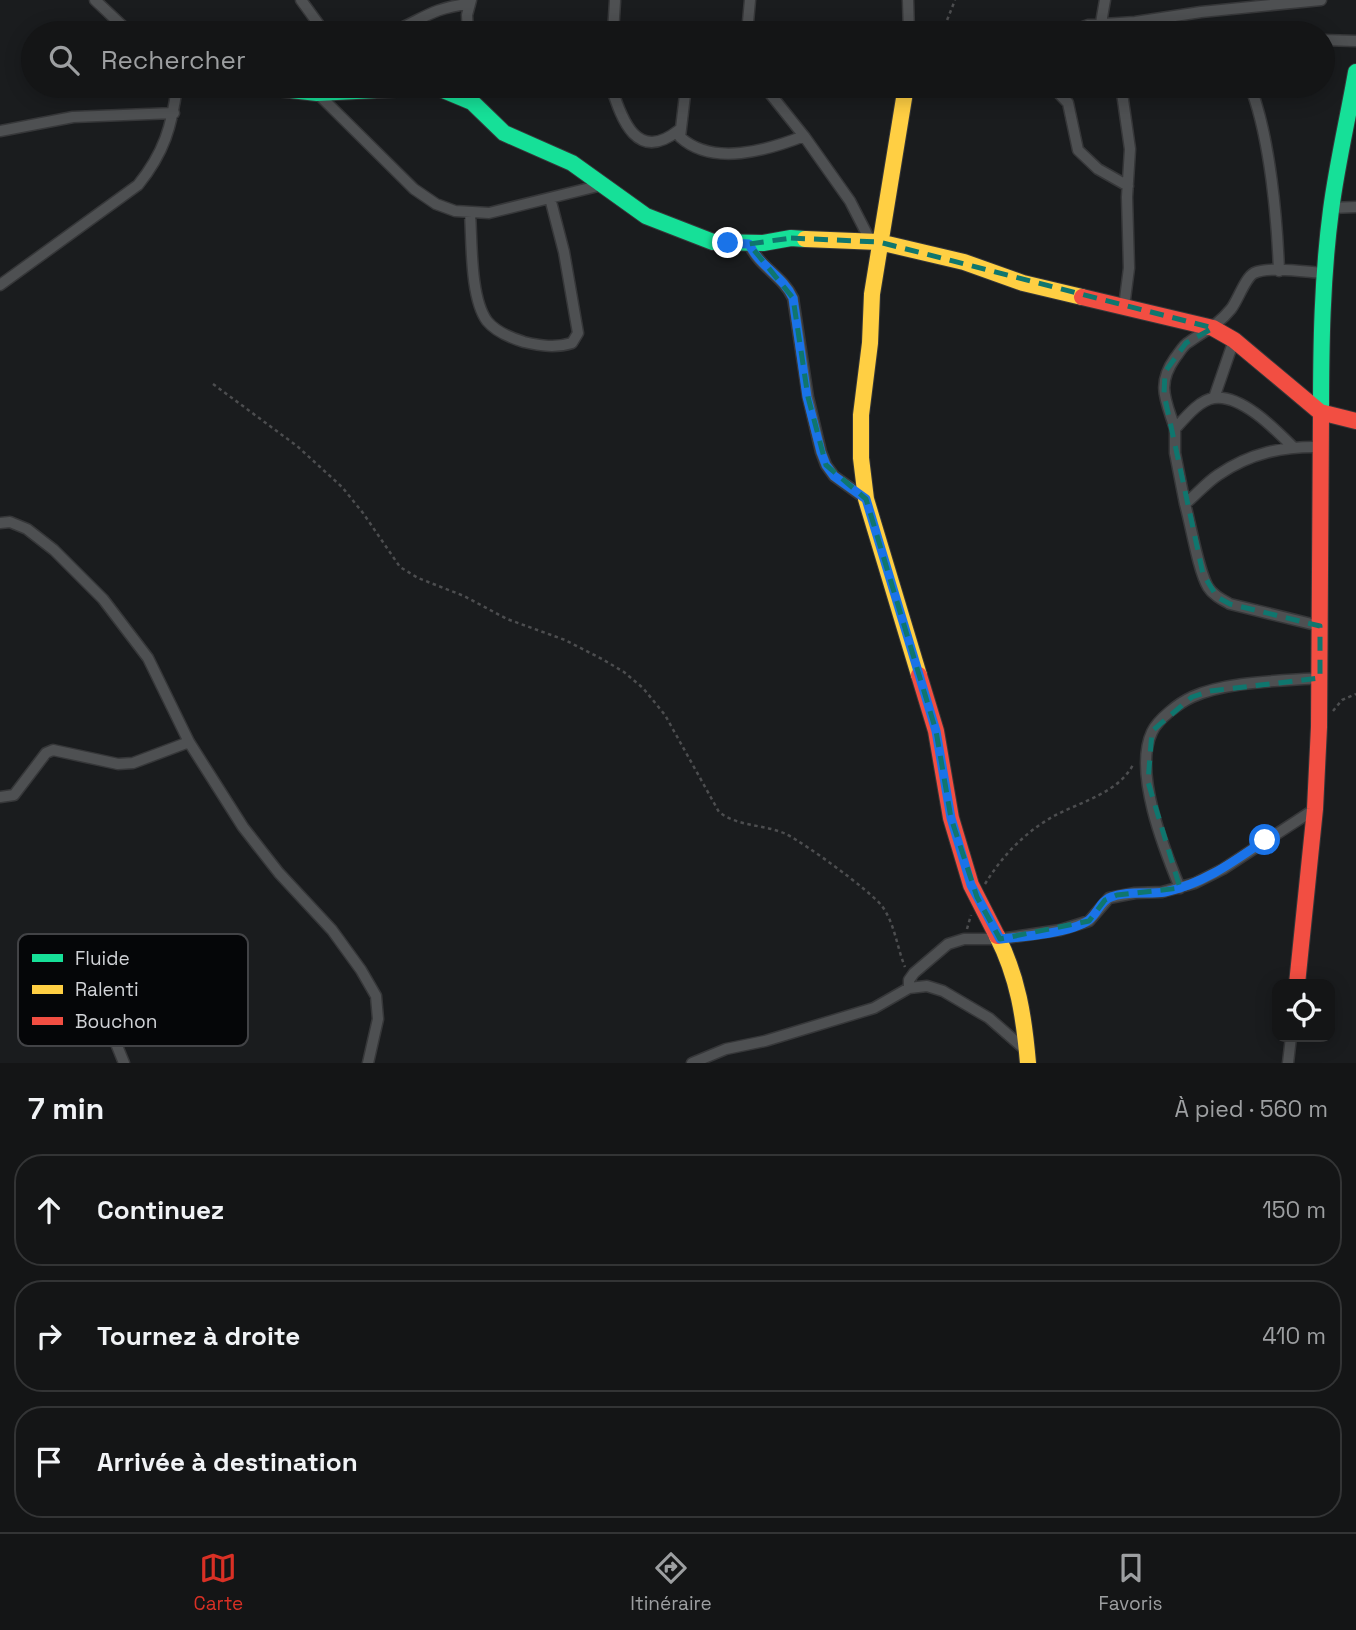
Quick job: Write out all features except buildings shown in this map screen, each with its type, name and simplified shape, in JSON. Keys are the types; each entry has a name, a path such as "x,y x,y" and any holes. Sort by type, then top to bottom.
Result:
{"street":[{"path":"95,0 117,21"},
{"path":"301,0 316,21"},
{"path":"612,0 613,21"},
{"path":"748,21 750,0"},
{"path":"908,0 909,21"},
{"path":"1101,21 1105,0"},
{"path":"1141,21 1321,0"},
{"path":"413,21 450,6 470,2 469,21"},
{"path":"1335,40 1356,41"},
{"path":"1298,979 1315,809 1319,727 1320,412 1324,273 1331,208 1356,72"},
{"path":"0,285 138,185 155,165 165,142 176,98"},
{"path":"322,98 414,189 436,204 455,211 489,213 602,185"},
{"path":"474,98 504,133 572,163 646,216 713,242 749,244 791,238 875,242 964,262 1023,283 1213,328 1234,340 1320,412 1356,421"},
{"path":"617,98 631,129 642,142 661,141 679,130"},
{"path":"684,98 680,137 695,148 712,153 756,150 804,136"},
{"path":"774,98 850,201 875,242"},
{"path":"903,98 891,186 875,242 861,415 861,458 866,499 936,731 951,818 971,885 1011,963 1024,1021 1028,1057"},
{"path":"1063,98 1068,103 1078,150 1098,169 1128,186"},
{"path":"1123,98 1130,149 1129,268 1124,307"},
{"path":"1254,98 1269,164 1278,236 1279,271"},
{"path":"0,131 73,117 174,113"},
{"path":"470,213 477,290 481,309 488,321 500,332 516,340 559,347 572,343 578,333 564,252 550,198"},
{"path":"1331,208 1356,208"},
{"path":"749,244 768,271 789,289 793,298 807,397 826,465 834,476 866,499"},
{"path":"1320,626 1230,604 1217,597 1208,587 1185,504 1174,453 1175,429 1164,394 1165,372 1186,343 1213,328 1231,308 1252,274 1279,271 1324,273"},
{"path":"1214,398 1234,340"},
{"path":"1175,429 1200,405 1214,398 1246,408 1267,421 1292,446"},
{"path":"1185,504 1215,477 1235,465 1275,449 1292,446 1321,447"},
{"path":"0,523 10,523 27,529 54,550 103,599 148,658 189,742 243,827 279,873 332,930 376,996 378,1019 368,1063"},
{"path":"1180,888 1154,816 1146,754 1152,731 1168,714 1192,697 1210,691 1320,678"},
{"path":"0,797 14,795 46,753 53,750 118,764 132,763 189,742"},
{"path":"692,1063 726,1049 765,1041 874,1008 909,984 928,960 948,944 964,939 1000,939 1060,930 1088,921 1105,900 1117,895 1180,888 1223,869 1315,809"},
{"path":"909,984 943,991 989,1018 1028,1057"},
{"path":"1288,1063 1290,1042"},
{"path":"117,1046 124,1063"}],"path":[{"path":"947,21 955,0"},
{"path":"213,384 297,446 342,488 363,513 400,567 507,619 565,640 613,666 643,688 665,715 719,812 729,820 785,834 869,893 882,907 890,921 909,984"},
{"path":"1319,727 1342,700 1356,694"},
{"path":"964,939 977,897 1017,842 1053,816 1101,794 1128,774 1134,762"}],"highlighted area":[{"path":"791,238 879,242 1213,328 1186,343 1165,372 1164,394 1203,574 1217,597 1230,604 1320,626 1320,678 1210,691 1192,697 1152,731 1148,782 1180,888 1117,895 1105,900 1089,921 1000,939 977,897 951,818 936,731 866,499 826,465 808,397 793,298 749,244"}],"traffic: fast":[{"path":"1321,415 1328,236 1336,176 1356,72"},
{"path":"462,98 472,102 504,133 572,163 646,216 713,242 763,243 791,238 805,239"}],"traffic: slow":[{"path":"904,98 872,294 870,343 861,415 861,458 866,499 919,675"},
{"path":"805,239 879,242 964,262 1023,283 1082,297"},
{"path":"997,936 1019,998 1028,1063"}],"traffic: jam":[{"path":"1082,297 1213,328 1234,340 1320,412 1356,421"},
{"path":"1298,979 1315,809 1319,727 1321,415"},
{"path":"919,675 936,731 951,818 971,885 997,936"}],"route":[{"path":"728,243 749,244 768,271 789,289 793,298 807,397 821,452 834,476 866,499 936,731 951,818 971,885 1000,939 1030,937 1088,921 1105,900 1117,895 1162,892 1195,883 1223,869 1265,840"}]}
